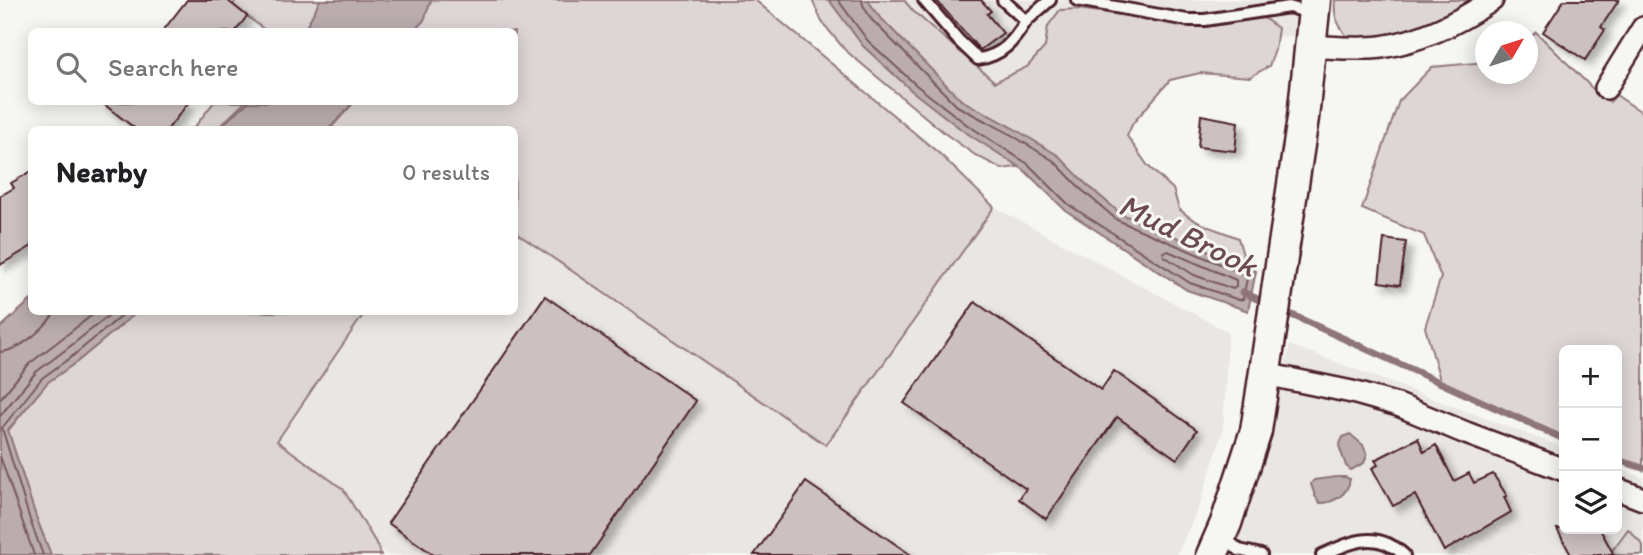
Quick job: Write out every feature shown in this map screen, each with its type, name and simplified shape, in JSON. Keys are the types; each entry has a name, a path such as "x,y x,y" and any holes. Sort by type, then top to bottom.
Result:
{"street":[{"path":"1309,46 1379,47 1420,38 1453,24 1492,0"},
{"path":"1216,545 1254,439 1303,118 1314,7"},
{"path":"1606,88 1643,28"},
{"path":"1265,374 1352,392 1398,405 1559,468"},
{"path":"1622,491 1643,499"}],"lane":[{"path":"924,0 978,59 992,57 1003,50 1026,21 1050,0"},
{"path":"1003,0 1026,21"},
{"path":"1077,0 1187,20 1205,20 1289,6 1314,7"},
{"path":"1322,555 1373,538 1393,545 1405,555"},
{"path":"1216,545 1261,555"}],"shaded area":[{"path":"236,0 321,0 307,28 262,28 233,5"},
{"path":"431,0 755,0 941,155 994,207 826,445 518,234 518,126 333,126 351,105 518,105 518,28 417,28 424,20"},
{"path":"812,0 904,0 913,11 995,82 1027,67 1045,47 1048,26 1060,10 1078,9 1204,27 1262,17 1278,28 1275,50 1269,66 1250,77 1200,73 1170,80 1133,123 1127,136 1148,166 1173,189 1179,209 1201,224 1238,238 1243,255 1238,263 1121,214 1087,185 1053,162 1002,169 975,155 845,50 822,22"},
{"path":"905,0 1299,0 1295,36 1195,38 994,107"},
{"path":"1335,0 1478,0 1458,14 1389,40 1348,38 1337,20"},
{"path":"1538,34 1593,89 1610,102 1616,95 1643,113 1643,468 1622,462 1622,345 1559,345 1559,437 1441,383 1425,327 1441,277 1424,235 1362,209 1399,101 1432,67 1475,63 1475,84 1538,84"},
{"path":"212,105 242,105 220,126 195,126"},
{"path":"994,207 1228,332 1223,431 1199,506 1177,555 387,555 379,548 343,489 276,442 363,315 518,315 518,234 826,444"},
{"path":"133,315 363,315 277,441 343,489 381,555 51,555 8,431 46,383 78,361"},
{"path":"1290,345 1559,446 1559,534 1622,534 1622,470 1643,478 1643,555 1234,555"},
{"path":"1628,529 1643,545 1643,555 1609,555"}],"water":[{"path":"320,0 431,0 424,20 417,28 306,28"},
{"path":"829,0 868,0 877,14 961,100 1059,156 1121,214 1256,271 1248,311 1187,290 1065,210 1024,170 962,130 912,91 863,46"},
{"path":"245,105 351,105 332,126 221,126"},
{"path":"28,303 28,315 133,315 47,383 8,430 51,555 0,555 0,328"},
{"path":"1350,434 1363,445 1367,455 1364,463 1351,470 1346,466 1339,446 1343,437"},
{"path":"1336,477 1350,479 1347,489 1336,499 1320,503 1311,484 1314,480"}],"building":[{"path":"187,0 227,0 247,16 238,28 165,28"},
{"path":"936,0 981,0 991,11 987,14 1003,33 980,50"},
{"path":"1564,0 1619,0 1601,27 1605,30 1585,60 1543,32"},
{"path":"105,105 187,105 170,126 132,126"},
{"path":"1201,115 1238,122 1235,151 1198,147"},
{"path":"28,173 28,248 0,265 0,196 14,188 11,183"},
{"path":"1384,239 1406,242 1400,285 1379,282"},
{"path":"545,296 696,401 590,555 434,555 388,523"},
{"path":"975,302 1101,390 1114,371 1197,430 1177,459 1117,417 1046,519 1019,499 1026,489 904,403"},
{"path":"1418,438 1424,452 1436,445 1454,481 1469,473 1474,483 1493,474 1507,496 1504,497 1511,512 1444,551 1415,495 1393,506 1372,468 1378,465 1375,460"},
{"path":"806,482 911,555 754,555"},
{"path":"1560,534 1603,534 1614,555 1571,555"}],"waterway":[{"name":"Mud Brook","path":"1243,292 1267,304"},
{"name":"Mud Brook","path":"1281,310 1559,437"},
{"name":"Mud Brook","path":"1622,462 1643,468"}]}
